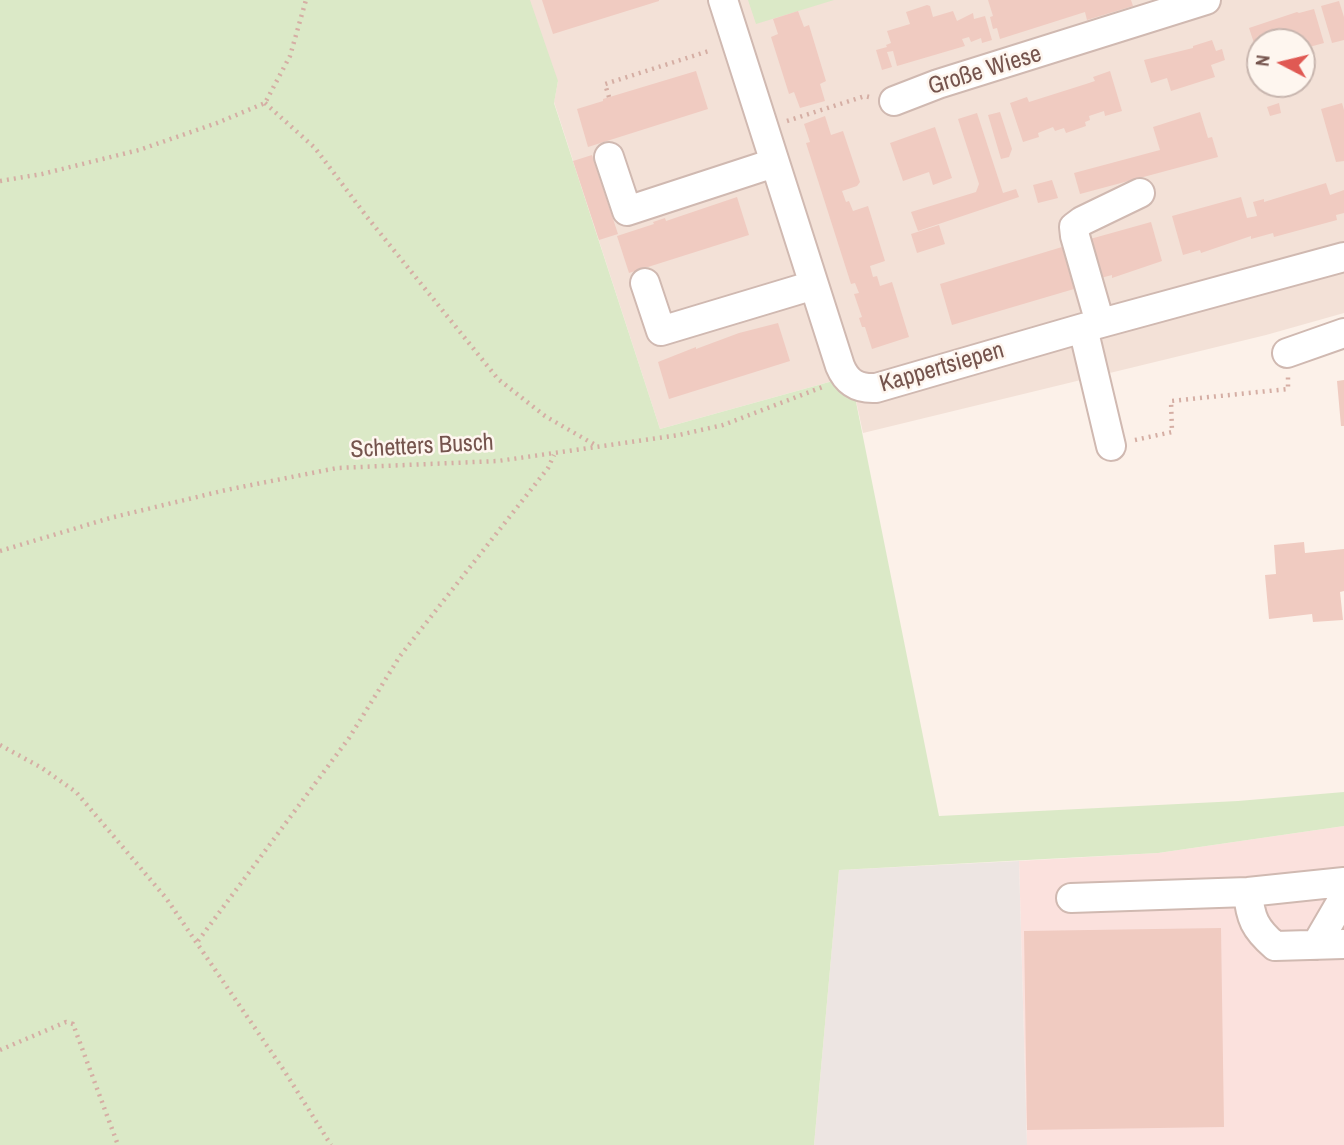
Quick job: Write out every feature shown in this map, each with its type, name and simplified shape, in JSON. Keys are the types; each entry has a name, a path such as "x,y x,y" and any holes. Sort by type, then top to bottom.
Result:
{"street":[{"name":"Kappertsiepen","path":"723,0 845,378 864,389 876,388 1091,325 1344,257"},
{"name":"Große Wiese","path":"894,101 938,84 1206,0"},
{"path":"609,157 627,211 774,163"},
{"path":"1111,446 1074,227 1140,193"},
{"path":"645,283 661,331 814,285"},
{"path":"1287,353 1344,333"},
{"path":"1071,898 1248,892 1344,882"},
{"path":"1248,892 1250,915 1262,936 1275,946 1335,944"},
{"path":"1335,944 1344,897"},
{"path":"1335,944 1344,920"}],"path":[{"path":"0,181 42,174 139,150 265,103 290,56 306,0"},
{"path":"609,97 605,84 736,42"},
{"path":"763,129 865,96 894,101"},
{"path":"265,103 315,148 498,379 545,416 598,447"},
{"path":"1144,438 1172,432 1171,401 1288,389 1287,353"},
{"name":"Schetters Busch","path":"0,551 110,518 226,490 337,468 469,463 554,455 679,435 723,425 845,378"},
{"path":"198,941 349,738 400,656 548,468 554,455"},
{"path":"0,745 42,768 76,792 166,898 198,941 331,1145"},
{"path":"0,1049 66,1023 73,1024 118,1145"}],"shaded area":[{"path":"405,0 1344,0 1344,313 1266,335 863,433 853,387 840,379 660,429 554,102 558,81"},
{"path":"1344,826 1344,1145 1027,1145 1019,861 1158,853"},
{"path":"1019,861 1027,1145 814,1145 839,870"}],"green space":[{"path":"0,0 530,0 558,81 554,103 660,429 840,379 853,387 939,816 1238,801 1344,792 1344,826 1158,853 839,870 814,1145 0,1145"},
{"path":"748,0 834,0 756,24"}],"building":[{"path":"542,0 659,0 659,1 553,34"},
{"path":"988,0 1131,0 1133,6 1087,20 1085,12 1000,39 997,28 993,29 990,17 993,16"},
{"path":"1339,1 1344,17 1344,40 1332,43 1321,6"},
{"path":"930,6 933,17 953,11 957,21 973,13 974,19 985,16 992,40 982,43 981,38 971,42 969,37 962,39 965,46 897,66 893,51 887,52 892,67 882,70 876,50 891,43 887,31 910,24 906,12"},
{"path":"1314,9 1324,43 1316,45 1316,28 1249,28 1297,12"},
{"path":"798,11 804,27 809,25 826,81 820,84 825,101 800,108 794,92 789,94 771,37 778,34 773,19"},
{"path":"1212,40 1216,51 1222,49 1225,60 1211,65 1215,77 1171,91 1167,78 1151,83 1144,60 1193,48"},
{"path":"696,71 708,109 588,147 577,109"},
{"path":"1110,71 1122,111 1105,116 1104,111 1089,116 1090,120 1085,122 1086,126 1066,133 1064,128 1055,131 1053,127 1038,133 1039,137 1023,142 1010,103 1027,97 1029,102 1086,84 1095,81 1093,77"},
{"path":"1279,103 1281,113 1270,116 1267,107"},
{"path":"1342,103 1344,161 1336,162 1321,109"},
{"path":"1000,112 1012,149 1009,157 1001,159 988,115"},
{"path":"1200,112 1208,138 1212,137 1218,157 1080,194 1074,173 1160,150 1153,127"},
{"path":"977,113 1003,193 1016,189 1019,197 918,231 911,212 976,192 979,184 958,119"},
{"path":"825,116 831,135 843,131 860,182 857,186 842,191 846,202 849,201 853,211 868,206 885,261 870,266 873,277 877,276 880,286 892,282 909,337 872,349 859,318 862,317 854,294 859,293 855,283 851,284 806,143 810,142 804,124"},
{"path":"935,127 952,178 933,185 929,172 903,181 890,143"},
{"path":"592,155 618,234 599,240 573,161"},
{"path":"1052,180 1058,198 1038,203 1033,185"},
{"path":"1326,183 1330,195 1344,190 1344,213 1336,215 1337,220 1274,237 1273,233 1251,239 1251,236 1201,253 1200,250 1183,255 1172,216 1241,197 1247,218 1257,216 1253,202 1264,199 1264,202"},
{"path":"737,197 749,235 629,273 617,236 665,218 666,221"},
{"path":"1151,222 1162,261 1112,278 1112,275 1093,280 1083,241"},
{"path":"939,225 945,244 917,253 911,234"},
{"path":"1062,247 1074,289 952,325 940,284"},
{"path":"778,323 790,361 669,399 658,362 739,333"},
{"path":"1344,380 1344,426 1341,426 1337,381"},
{"path":"1304,542 1305,553 1344,549 1344,591 1340,592 1343,620 1313,622 1312,614 1269,619 1265,575 1276,574 1274,545"},
{"path":"1221,928 1224,1127 1027,1130 1024,931"}]}
